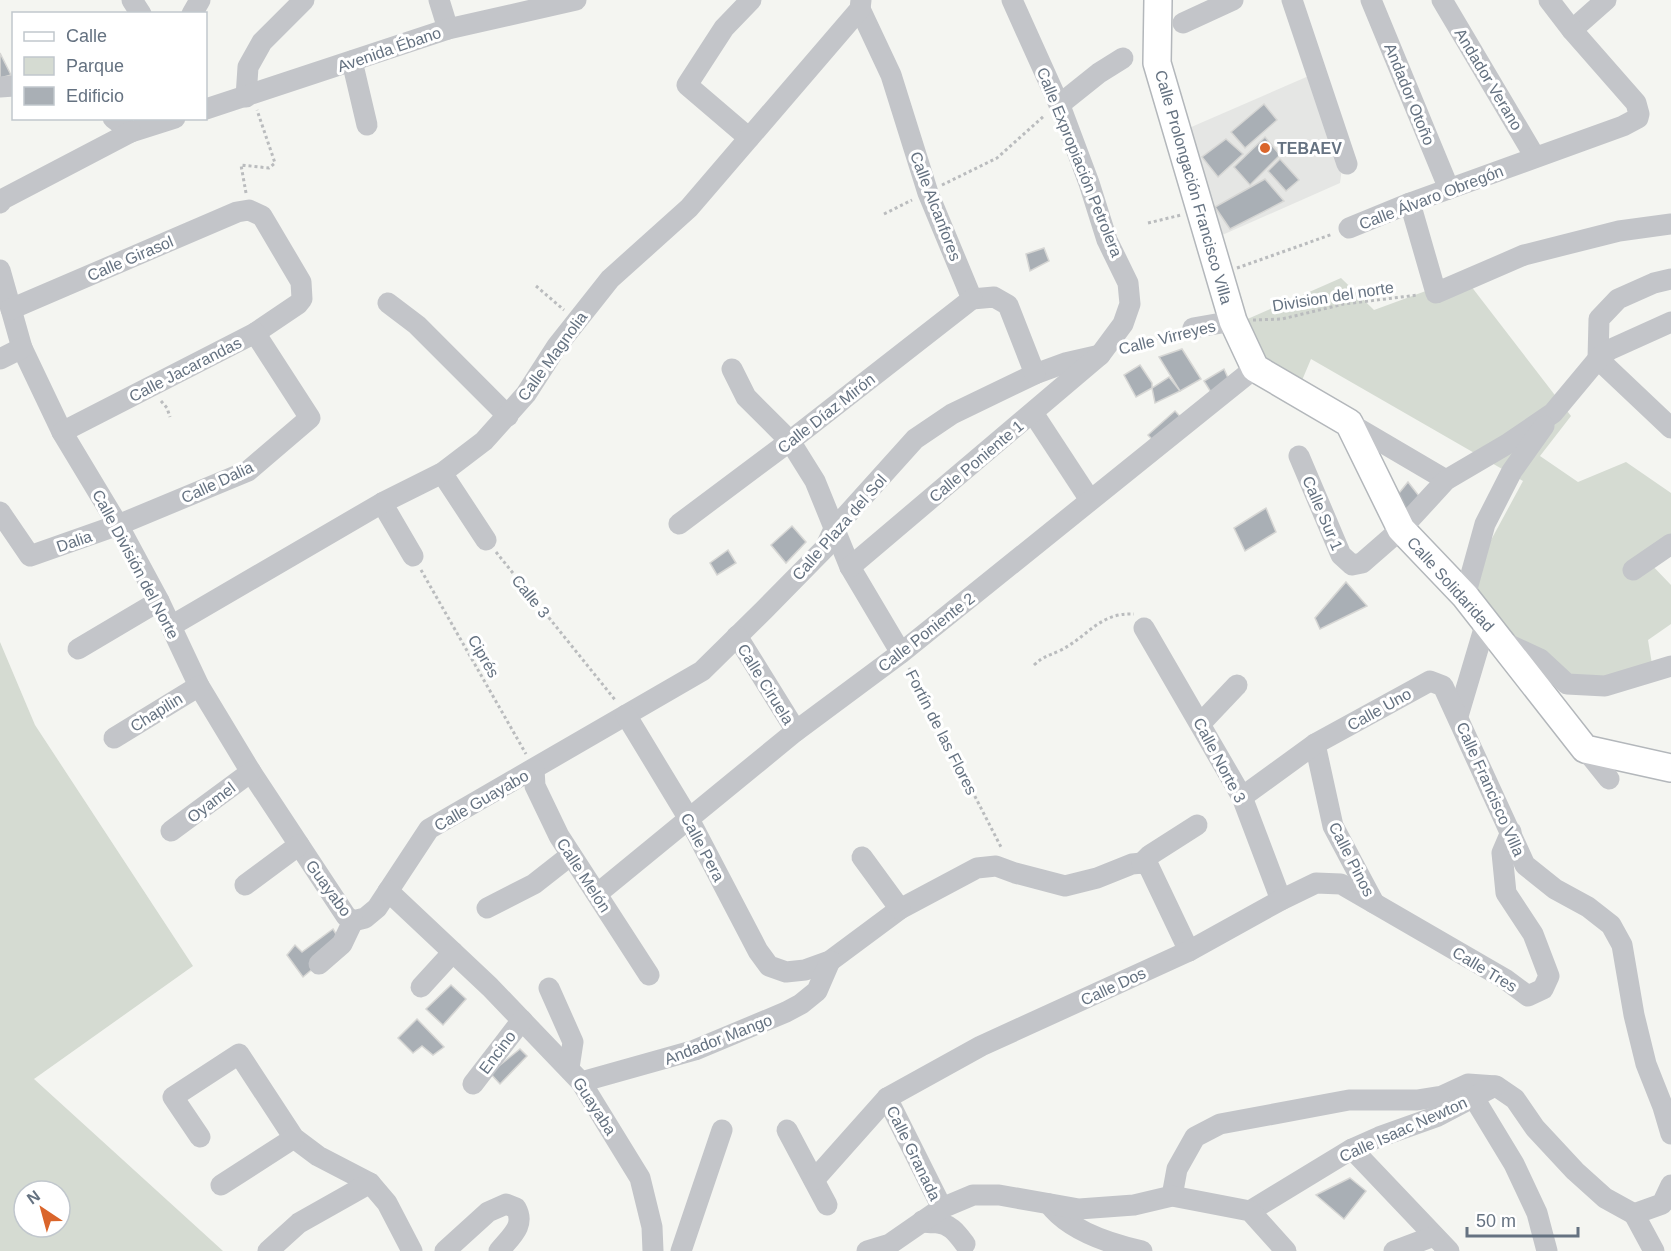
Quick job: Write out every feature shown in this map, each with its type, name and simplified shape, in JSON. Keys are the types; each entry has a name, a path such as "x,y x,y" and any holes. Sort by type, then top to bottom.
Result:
{"main road":[{"name":"Calle Prolongación Francisco Villa","path":"1158,0 1157,63 1233,321 1256,368"},
{"path":"1256,368 1348,423"},
{"name":"Calle Solidaridad","path":"1348,423 1401,529 1465,596 1585,749"},
{"path":"1585,749 1671,768"}],"street":[{"path":"246,97 248,67 262,42 304,0"},
{"path":"439,0 448,29"},
{"name":"Avenida Ébano","path":"207,109 448,29 576,0"},
{"path":"749,138 687,85 724,28 751,0"},
{"name":"Calle Expropiación Petrolera","path":"1012,0 1059,105 1089,183 1107,240 1128,283 1130,304 1123,324 1100,355"},
{"path":"1183,23 1233,0"},
{"path":"1292,0 1347,164"},
{"name":"Andador Otoño","path":"1371,0 1449,189"},
{"name":"Andador Verano","path":"1442,0 1536,158"},
{"path":"1549,0 1572,30 1606,0"},
{"name":"Calle Magnolia","path":"171,626 382,503 441,473 484,441 526,394 557,346 610,279 689,208 860,4"},
{"name":"Calle Alcanfores","path":"860,4 891,75 928,193 972,299"},
{"name":"Calle Álvaro Obregón","path":"1349,228 1410,203 1633,122 1639,114 1636,103 1572,30"},
{"path":"1059,105 1099,73 1123,58"},
{"path":"352,61 367,125"},
{"path":"116,120 131,132"},
{"path":"1,198 131,132 169,120"},
{"path":"1410,203 1436,293 1524,255 1619,231 1668,222"},
{"name":"Calle Jacarandas","path":"62,432 255,333 298,304 302,299 301,282 262,216 249,210"},
{"name":"Calle Girasol","path":"11,309 237,212 249,210"},
{"name":"Calle División del Norte","path":"0,270 22,348 62,432 118,525 159,601 199,686 299,845"},
{"path":"1671,279 1654,283 1618,299 1599,319 1598,359 1671,428"},
{"path":"972,299 994,297 1008,305 1035,374"},
{"name":"Calle Díaz Mirón","path":"679,525 972,299"},
{"path":"388,303 417,326 508,416"},
{"name":"Calle Virreyes","path":"1192,328 1233,321"},
{"path":"1465,596 1485,524 1512,471 1553,413 1598,359 1623,342 1671,322"},
{"name":"Calle Dalia","path":"118,525 248,471 310,418 255,333"},
{"path":"0,359 22,348"},
{"name":"Calle Plaza del Sol","path":"534,769 702,671 825,548 834,529 915,439 952,414 1035,374 1065,363 1100,355"},
{"name":"Calle Poniente 1","path":"850,567 1100,355"},
{"name":"Calle Poniente 2","path":"597,894 796,731 901,653 1256,368"},
{"name":"Fortín de las Flores","path":"732,369 746,397 790,441 815,481 850,567 901,653"},
{"path":"1033,413 1090,500"},
{"path":"1401,529 1446,480 1509,443 1553,413"},
{"path":"1348,423 1446,480"},
{"name":"Calle Sur 1","path":"1299,456 1341,555 1352,565 1362,563 1401,529"},
{"path":"441,473 486,540"},
{"path":"382,503 413,556"},
{"name":"Dalia","path":"0,512 30,556 118,525"},
{"path":"1634,570 1671,544"},
{"path":"78,649 159,601"},
{"name":"Calle Norte 3","path":"1144,628 1242,797 1281,900"},
{"path":"1493,631 1540,659 1567,684 1605,686 1671,666"},
{"name":"Calle Francisco Villa","path":"1493,631 1458,716 1525,865 1555,889 1588,908 1611,925 1622,945 1634,1015 1646,1064 1670,1125"},
{"name":"Calle Ciruela","path":"737,636 796,731"},
{"name":"Calle Uno","path":"1242,797 1316,744 1430,681 1443,686 1458,716"},
{"name":"Chapilin","path":"114,738 199,686"},
{"path":"1201,723 1237,686"},
{"name":"Calle Pera","path":"626,715 689,819 758,951 769,966 786,972 806,970 830,961"},
{"name":"Calle Pinos","path":"1316,744 1333,826 1375,904"},
{"path":"1585,749 1609,779"},
{"name":"Calle Melón","path":"534,769 535,786 541,803 571,855 649,975"},
{"name":"Calle Guayabo","path":"388,891 429,829 534,769"},
{"name":"Oyamel","path":"171,831 251,772"},
{"path":"1142,863 1150,855 1197,825"},
{"name":"Calle Tres","path":"1341,884 1505,979 1528,996 1543,989 1549,976 1533,934 1506,893 1502,853 1511,832"},
{"path":"245,885 299,845"},
{"name":"Guayabo","path":"299,845 346,916 353,921 365,918 377,908 388,891"},
{"path":"487,908 534,884 571,855"},
{"path":"862,857 900,909"},
{"path":"830,961 900,909 977,867 996,866 1065,886 1097,878 1132,864 1142,863 1149,867 1189,951"},
{"name":"Calle Dos","path":"887,1098 981,1046 1189,951 1316,883 1341,884"},
{"name":"Guayaba","path":"388,891 490,987 575,1075 640,1178 652,1227 653,1251"},
{"path":"319,964 342,944 353,921"},
{"path":"421,987 453,952"},
{"name":"Andador Mango","path":"575,1075 695,1050 786,1012 817,991 830,961"},
{"path":"549,988 573,1042 575,1075"},
{"name":"Encino","path":"473,1084 522,1020"},
{"path":"200,1137 173,1097 239,1054 294,1138 318,1156 370,1183 387,1203 412,1251"},
{"path":"1172,1196 1177,1169 1195,1137 1220,1124 1349,1100 1418,1100 1442,1096 1468,1084 1496,1086 1515,1100 1535,1128 1575,1171 1605,1198 1634,1214 1651,1241 1654,1251"},
{"name":"Calle Isaac Newton","path":"1250,1211 1352,1149 1438,1116 1496,1086"},
{"path":"814,1180 887,1098"},
{"name":"Calle Granada","path":"887,1098 942,1208"},
{"path":"1474,1098 1514,1164 1537,1213 1547,1251"},
{"path":"681,1251 722,1130"},
{"path":"787,1130 827,1205"},
{"path":"221,1185 294,1138"},
{"path":"1352,1149 1449,1251"},
{"path":"268,1251 299,1222 370,1183"},
{"path":"1634,1214 1662,1204 1671,1185"},
{"path":"867,1251 890,1244 942,1208 974,1195 999,1195 1078,1209 1134,1205 1172,1196 1250,1211 1286,1251"},
{"path":"445,1251 488,1212 506,1204 516,1208 520,1216 519,1225 499,1251"},
{"path":"1049,1204 1070,1225 1123,1247 1142,1251"},
{"path":"922,1221 928,1224 938,1222 947,1225 965,1244"},
{"path":"1394,1251 1434,1236"}],"path":[{"path":"246,97 257,110 275,163 270,168 241,165 249,210"},
{"path":"884,214 997,158 1059,105"},
{"path":"1148,223 1200,210"},
{"name":"Calle Álvaro Obregón","path":"1219,275 1349,228"},
{"path":"536,286 577,321"},
{"name":"Division del norte","path":"1233,321 1282,319 1344,304 1436,293"},
{"name":"Calle Virreyes","path":"1100,355 1192,328"},
{"name":"Calle 3","path":"486,540 626,715"},
{"name":"Ciprés","path":"413,556 534,769"},
{"path":"1034,665 1044,656 1060,651 1104,619 1124,613 1136,614 1142,620 1144,628"},
{"name":"Fortín de las Flores","path":"901,653 1015,873"}],"shaded area":[{"name":"TEBAEV","path":"1311,75 1342,168 1340,183 1220,236 1189,128"}],"green space":[{"path":"1464,277 1571,416 1540,456 1578,482 1626,462 1671,493 1671,547 1647,560 1671,585 1671,624 1648,640 1653,670 1572,684 1510,644 1471,577 1523,481 1311,359 1295,397 1269,382 1243,321 1341,278 1374,310"},
{"path":"0,642 35,725 193,966 34,1079 223,1251 0,1251"}],"building":[{"path":"0,53 11,75 0,78"},
{"path":"1264,104 1277,120 1245,148 1231,132"},
{"path":"1265,137 1280,155 1250,185 1234,167"},
{"path":"1226,139 1243,154 1218,177 1202,157"},
{"path":"1280,159 1299,180 1286,191 1268,171"},
{"path":"1265,179 1284,201 1230,229 1215,207"},
{"path":"1044,248 1049,261 1030,271 1026,254"},
{"path":"1182,349 1201,379 1180,391 1159,357"},
{"path":"1140,365 1152,383 1152,388 1136,397 1124,375"},
{"path":"1224,369 1232,387 1214,397 1204,381"},
{"path":"1169,377 1180,391 1155,403 1152,388"},
{"path":"1175,411 1186,423 1158,446 1148,435"},
{"path":"1408,482 1419,496 1407,512 1395,498"},
{"path":"1266,508 1276,532 1245,551 1234,528"},
{"path":"792,526 806,542 786,563 771,545"},
{"path":"728,550 736,563 717,575 710,563"},
{"path":"1346,582 1367,606 1320,629 1315,618"},
{"path":"333,929 342,944 303,977 287,955 295,945 302,952"},
{"path":"451,985 466,999 443,1025 426,1009"},
{"path":"417,1019 444,1047 433,1055 422,1046 413,1053 398,1038"},
{"path":"520,1049 527,1056 500,1084 490,1073"},
{"path":"1350,1178 1366,1191 1344,1219 1316,1195"}],"place":[{"name":"TEBAEV","path":"1265,148"}]}
